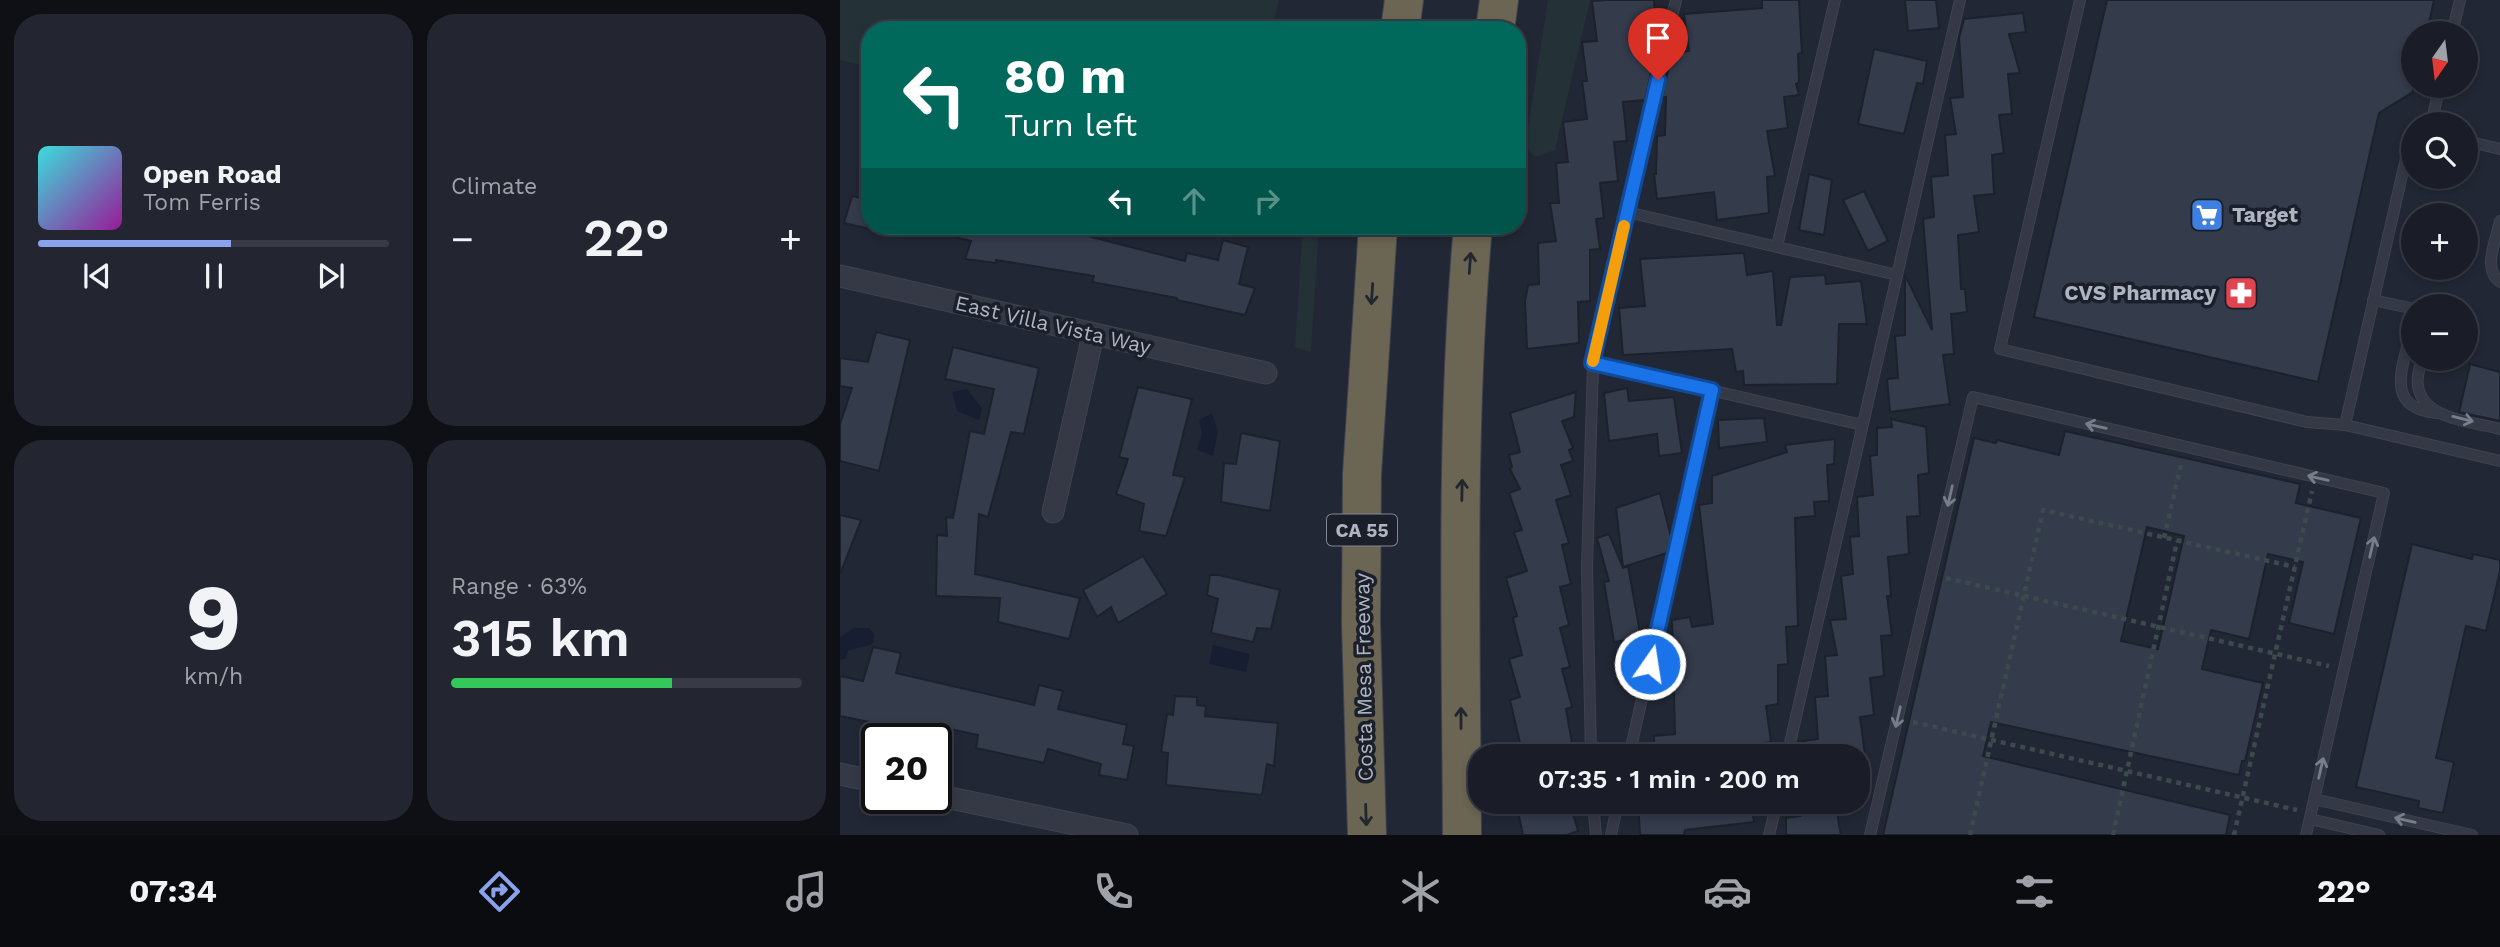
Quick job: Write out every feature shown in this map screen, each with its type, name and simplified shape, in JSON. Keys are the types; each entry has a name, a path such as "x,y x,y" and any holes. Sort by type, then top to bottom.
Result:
{"highway":[{"path":"1401,21 1404,0"},
{"path":"1496,21 1499,0"},
{"name":"Costa Mesa Freeway","path":"1367,835 1361,622 1362,474 1377,235"},
{"path":"1462,835 1460,565 1464,355 1473,235"}],"street":[{"name":"East Villa Vista Way","path":"840,276 1266,373"},
{"path":"1053,512 1093,335"},
{"path":"840,774 861,779"},
{"path":"952,798 1127,835"}],"lane":[{"path":"1591,744 1587,568 1592,363 1676,0"},
{"path":"1777,246 1835,0"},
{"path":"1790,744 1960,0"},
{"path":"2080,0 2000,349 2307,422 2345,425 2500,461"},
{"path":"2455,21 2460,0"},
{"path":"2478,144 2500,149"},
{"path":"2345,425 2401,179"},
{"path":"1627,212 1897,275"},
{"path":"2500,221 2491,260 2491,270 2500,282"},
{"path":"2373,300 2401,307"},
{"path":"1592,363 1862,425"},
{"path":"2402,371 2400,389 2411,407 2422,412 2438,413 2500,429"},
{"path":"2420,371 2418,387 2427,403 2438,413"},
{"path":"1632,744 1712,390"},
{"path":"1870,835 1973,397 2384,493 2306,835"},
{"path":"2314,799 2472,835"},
{"path":"1594,814 1596,835"},
{"path":"1611,835 1615,814"},
{"path":"1769,835 1774,814"},
{"path":"2310,816 2379,835"}],"path":[{"path":"2164,538 2185,447"},
{"path":"2234,835 2315,477"},
{"path":"1970,835 2043,510 2295,568"},
{"path":"2113,835 2177,541"},
{"path":"1931,575 2344,669"},
{"path":"1898,719 2243,797 2310,816"}],"shaded area":[{"path":"840,0 1279,0 1274,21 861,21 861,65 840,60"},
{"path":"1548,0 1590,0 1555,150 1535,157 1526,148"},
{"path":"1302,235 1318,235 1311,352 1295,347"}],"water":[{"path":"967,389 982,408 979,420 957,411 952,392"},
{"path":"1212,413 1218,431 1213,456 1197,450 1202,433 1199,420"},
{"path":"854,628 869,628 874,634 873,643 848,651 846,658 840,660 840,637"},
{"path":"1213,645 1250,654 1246,672 1209,664"}],"building":[{"path":"1654,0 1655,20 1644,21 1646,56 1655,55 1645,100 1623,102 1627,141 1614,142 1618,181 1600,183 1604,218 1596,219 1600,249 1590,250 1590,301 1578,302 1579,343 1527,349 1525,301 1528,285 1539,284 1538,243 1556,241 1550,203 1559,203 1556,163 1568,162 1563,122 1587,119 1582,81 1587,81 1582,42 1597,41 1592,1"},
{"path":"1762,0 1799,0 1802,53 1798,54 1799,82 1796,84 1799,95 1784,97 1788,128 1767,131 1775,176 1767,177 1769,213 1717,220 1714,192 1657,199 1654,174 1657,136 1665,135 1666,97 1662,98 1672,53 1689,51 1684,14 1762,8"},
{"path":"1905,0 1936,0 1939,28 1908,31"},
{"name":"Target","path":"2107,0 2434,0 2430,21 2401,21 2401,98 2403,98 2379,113 2318,382 2034,317"},
{"path":"2023,13 2026,32 2009,34 2020,73 2008,74 2012,114 1999,115 2004,153 1992,155 1994,194 1974,196 1979,232 1958,235 1961,289 1965,289 1967,312 1951,314 1954,354 1943,355 1950,404 1890,412 1887,379 1898,378 1895,336 1905,335 1905,275 1932,330 1923,219 1934,217 1931,177 1948,175 1945,135 1956,134 1950,98 1963,97 1959,38 1964,19"},
{"path":"1874,49 1927,61 1923,84 1917,83 1904,134 1858,124"},
{"path":"1809,174 1832,180 1824,235 1799,230"},
{"path":"1864,191 1888,241 1868,251 1843,200"},
{"path":"852,196 861,198 861,227 844,223"},
{"path":"947,235 1084,235 1185,261 1187,253 1218,260 1223,240 1248,247 1239,284 1255,288 1245,315 1177,298 1092,282 1094,276 996,260 996,263 965,259 971,241"},
{"path":"1744,253 1747,275 1773,271 1777,325 1781,325 1790,277 1825,275 1826,284 1861,281 1867,324 1839,324 1837,384 1744,385 1743,371 1736,372 1732,349 1623,355 1619,308 1645,306 1640,259"},
{"path":"876,332 910,340 879,471 840,461 840,424 852,388 840,386 840,358 868,362"},
{"path":"953,347 1039,368 1024,434 1011,432 988,517 979,514 975,574 1080,598 1069,639 998,622 1000,598 936,596 937,535 947,536 946,517 953,518 970,431 984,434 994,389 945,379"},
{"path":"2478,366 2500,372 2500,421 2459,412 2468,371 2478,371"},
{"path":"1138,387 1192,399 1173,475 1185,477 1166,536 1139,531 1144,504 1116,494 1128,459 1119,457"},
{"path":"1627,388 1629,401 1674,397 1682,453 1659,456 1657,434 1609,441 1604,393"},
{"path":"1576,392 1574,417 1562,421 1573,448 1569,450 1573,461 1561,465 1571,495 1556,500 1569,543 1562,545 1571,584 1560,587 1569,625 1560,628 1570,667 1562,669 1572,707 1566,709 1572,743 1568,744 1520,744 1510,700 1520,697 1509,659 1522,655 1513,618 1517,616 1506,578 1527,571 1514,532 1522,530 1509,493 1520,489 1510,469 1512,467 1509,455 1520,452 1510,413"},
{"path":"1764,418 1767,442 1719,448 1718,420"},
{"path":"1891,419 1926,427 1929,473 1918,475 1920,516 1907,517 1909,554 1888,557 1891,596 1887,596 1892,635 1881,636 1884,676 1870,678 1874,715 1860,717 1864,744 1798,744 1818,739 1815,697 1828,696 1825,656 1837,655 1830,620 1846,619 1841,576 1853,574 1850,537 1859,536 1857,497 1873,495 1870,456 1877,455 1877,428 1892,427"},
{"path":"2065,431 2300,484 2296,503 2361,518 2334,634 2289,623 2303,562 2268,554 2249,639 2211,630 2202,669 2263,683 2245,761 2242,761 2239,775 1991,722 1983,756 2230,815 2226,835 1883,835 1974,438 1996,443 1997,440 2059,455","holes":["2147,527 2184,536 2158,649 2121,641"]},
{"path":"1241,433 1280,441 1270,511 1221,502 1224,463 1236,464"},
{"path":"1835,439 1834,464 1827,465 1829,501 1814,502 1815,516 1795,518 1798,626 1786,627 1788,664 1778,665 1778,704 1766,706 1771,742 1654,744 1654,736 1675,734 1672,620 1690,617 1692,627 1713,624 1699,505 1712,503 1712,476 1787,452 1785,445"},
{"path":"1660,493 1671,537 1667,553 1623,567 1616,508"},
{"path":"840,515 861,520 841,572 840,572"},
{"path":"1609,534 1623,568 1628,566 1641,638 1614,642 1604,582 1609,581 1597,538"},
{"path":"2412,544 2472,559 2473,554 2500,560 2500,571 2486,631 2466,626 2436,758 2454,762 2443,813 2418,808 2419,801 2356,787"},
{"path":"1143,556 1167,594 1118,623 1111,607 1097,617 1083,590"},
{"path":"1210,575 1280,590 1271,629 1257,628 1253,642 1211,633 1218,599 1207,595"},
{"path":"873,647 901,653 896,673 1034,705 1039,685 1063,691 1058,709 1127,725 1123,744 1134,746 1127,780 1099,775 1101,764 1048,749 1044,763 976,748 978,735 952,729 952,723 874,723 840,716 840,676 863,681"},
{"path":"1175,696 1197,697 1197,705 1206,706 1205,716 1278,723 1274,766 1267,764 1262,795 1166,785 1168,753 1161,752 1167,714 1173,715"},
{"path":"1519,814 1573,814 1578,831 1567,835 1523,835"},
{"path":"1639,814 1753,814 1754,822 1685,830 1684,835 1640,835"},
{"path":"1837,814 1841,835 1786,835 1786,818"}],"slow traffic":[{"path":"1593,361 1624,226"}],"place":[{"name":"Target","path":"2207,215"},
{"name":"CVS Pharmacy","path":"2241,293"}],"route":[{"path":"1650,664 1712,390 1592,363 1658,80"}]}
